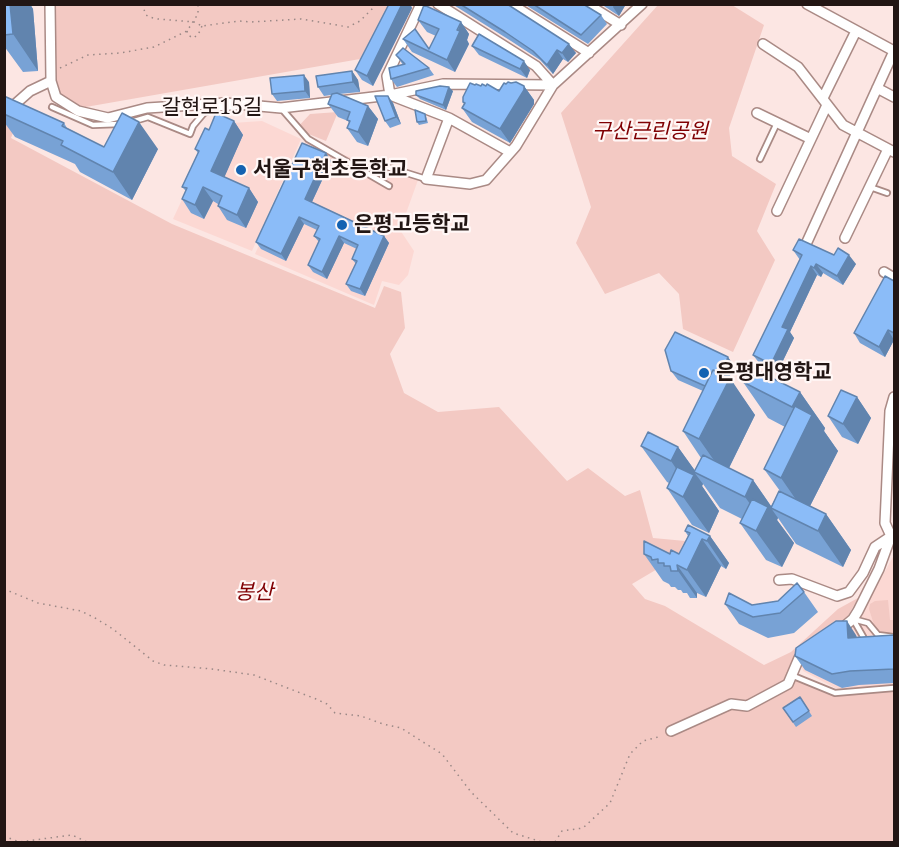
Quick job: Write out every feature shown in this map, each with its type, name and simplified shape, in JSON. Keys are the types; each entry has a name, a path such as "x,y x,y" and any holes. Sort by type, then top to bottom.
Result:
{"street":[{"path":"4,114 30,91 51,81 50,4"},
{"path":"421,4 387,76 390,95 449,118 510,153"},
{"path":"438,4 536,66 553,85"},
{"path":"511,4 589,53"},
{"path":"587,4 621,25"},
{"path":"449,118 426,179 470,184 486,180 510,153 553,85 642,4"},
{"path":"807,4 894,51 807,242"},
{"path":"777,211 811,139 856,31"},
{"path":"763,44 798,67 843,125 891,150 845,238"},
{"name":"갈현로15길","path":"51,81 56,97 78,111 108,118 147,108 226,103 280,108 390,95 442,84 553,85"},
{"path":"877,88 894,97"},
{"path":"757,113 811,139"},
{"path":"884,272 894,278"},
{"path":"893,536 885,523 891,437 890,411 894,397"},
{"path":"779,580 792,579 837,596 849,592 863,573 875,547 893,536"},
{"path":"828,639 853,619 893,536"},
{"path":"671,731 731,704 747,706 788,684 799,658 818,645"}],"lane":[{"path":"52,107 93,125 115,125 148,117 190,134 193,126 204,113 216,108 248,105"},
{"path":"280,108 308,139 389,186"},
{"path":"760,159 777,123"},
{"path":"381,165 426,179"},
{"path":"870,187 887,193"},
{"path":"853,619 867,623 878,635 894,637"},
{"path":"853,619 861,635 870,643"},
{"path":"792,675 835,693 894,688"}],"path":[{"path":"142,4 149,17 194,21 202,26 239,21 292,19 348,27 360,21 377,4"},
{"path":"51,81 62,67 88,55 120,53 154,46 187,31 198,14 198,4"},
{"path":"187,31 188,35 193,38 198,35 202,26"},
{"path":"4,589 38,603 81,611 113,629 153,661 164,665 254,675 327,704 335,713 362,716 401,728 442,754 471,792 513,833 542,843"},
{"path":"555,843 562,831 583,828 610,803 630,754 643,741 671,731"},
{"path":"4,836 19,843 72,836 87,843"}],"shaded area":[{"name":"서울구현초등학교","path":"262,121 301,139 252,251 173,219 217,124"},
{"path":"305,142 418,180 400,230 414,251 408,275 399,285 382,281 374,305 255,254"},
{"path":"894,555 894,687 839,690 803,671 800,661 856,623"}],"green space":[{"path":"50,5 390,5 360,59 80,108 60,94 51,81"},
{"name":"구산근린공원","path":"658,5 732,5 764,25 729,128 732,156 776,184 757,231 775,260 733,352 683,329 679,294 659,273 605,294 576,243 591,207 561,113"},
{"path":"338,112 326,141 296,129 310,114"},
{"name":"봉산","path":"4,119 16,125 11,138 172,224 375,308 384,286 401,292 405,328 390,354 404,393 438,412 499,407 567,481 588,468 625,496 640,490 653,538 696,542 696,546 632,584 645,599 665,606 764,665 791,652 838,609 858,598 843,625 796,657 794,679 834,696 894,691 894,842 5,842"},
{"path":"888,600 890,620 894,620 894,632 884,633 875,628 869,609 870,604 875,601"}],"building":[{"path":"4,4 10,4 13,34 4,35"},
{"path":"389,4 402,4 367,76 355,70"},
{"path":"460,4 507,4 569,44 562,53 557,50 547,65 533,51"},
{"path":"533,4 583,4 601,15 581,35"},
{"path":"424,5 461,22 457,30 460,31 447,60 403,39 415,29 429,49 439,29 418,20"},
{"path":"479,34 524,61 520,69 472,46"},
{"path":"403,48 429,68 391,79 389,68 405,64 396,55"},
{"path":"352,71 353,82 318,87 316,76"},
{"path":"304,75 305,91 272,94 270,78"},
{"path":"516,82 524,86 524,90 500,129 462,108 465,103 463,97 470,83 481,86 487,84 499,91 504,83"},
{"path":"440,86 449,87 443,105 416,95 416,91"},
{"path":"337,93 368,106 358,132 347,128 350,112 328,104 332,94"},
{"path":"4,96 64,123 62,126 104,147 122,113 139,122 113,172 61,145 63,141 4,114"},
{"path":"375,96 388,96 396,117 385,121"},
{"path":"415,110 425,114 426,121 417,122"},
{"path":"216,113 234,121 211,171 249,188 237,215 218,206 222,196 203,187 195,205 182,199 187,188 182,187 199,151 195,149 205,128 209,130"},
{"name":"은평고등학교","path":"302,143 326,153 305,199 384,236 360,289 346,284 357,261 352,259 358,245 339,236 322,272 308,265 320,239 314,236 319,226 299,217 281,254 256,242"},
{"path":"799,239 834,255 838,248 849,255 837,276 816,264 814,268 811,266 782,327 788,329 771,364 753,355 802,255 793,250"},
{"path":"885,276 894,281 894,333 888,330 879,347 854,333"},
{"name":"은평대영학교","path":"675,332 728,357 721,374 713,370 705,386 671,371 665,350"},
{"path":"750,367 800,392 792,407 743,382"},
{"path":"713,370 730,378 699,439 683,431"},
{"path":"841,390 857,397 843,424 828,416"},
{"path":"795,406 812,415 781,478 764,469"},
{"path":"648,432 678,447 671,461 641,446"},
{"path":"703,455 753,480 745,497 694,472"},
{"path":"677,467 694,475 683,497 667,488"},
{"path":"779,491 826,514 818,531 771,508"},
{"path":"752,499 768,507 756,531 740,523"},
{"path":"688,525 710,536 707,541 702,539 687,570 677,565 678,571 671,571 670,566 664,566 664,563 658,563 658,559 652,560 644,554 644,541 670,554 671,550 679,554 690,533 685,531"},
{"path":"797,583 804,592 780,613 753,617 725,604 729,593 752,605 778,601"},
{"path":"836,621 847,621 848,638 894,635 894,669 832,674 795,656 796,648"},
{"path":"800,697 809,711 793,722 783,708"}],"place":[{"name":"서울구현초등학교","path":"241,170"},
{"name":"은평고등학교","path":"342,225"},
{"name":"은평대영학교","path":"704,373"}]}
